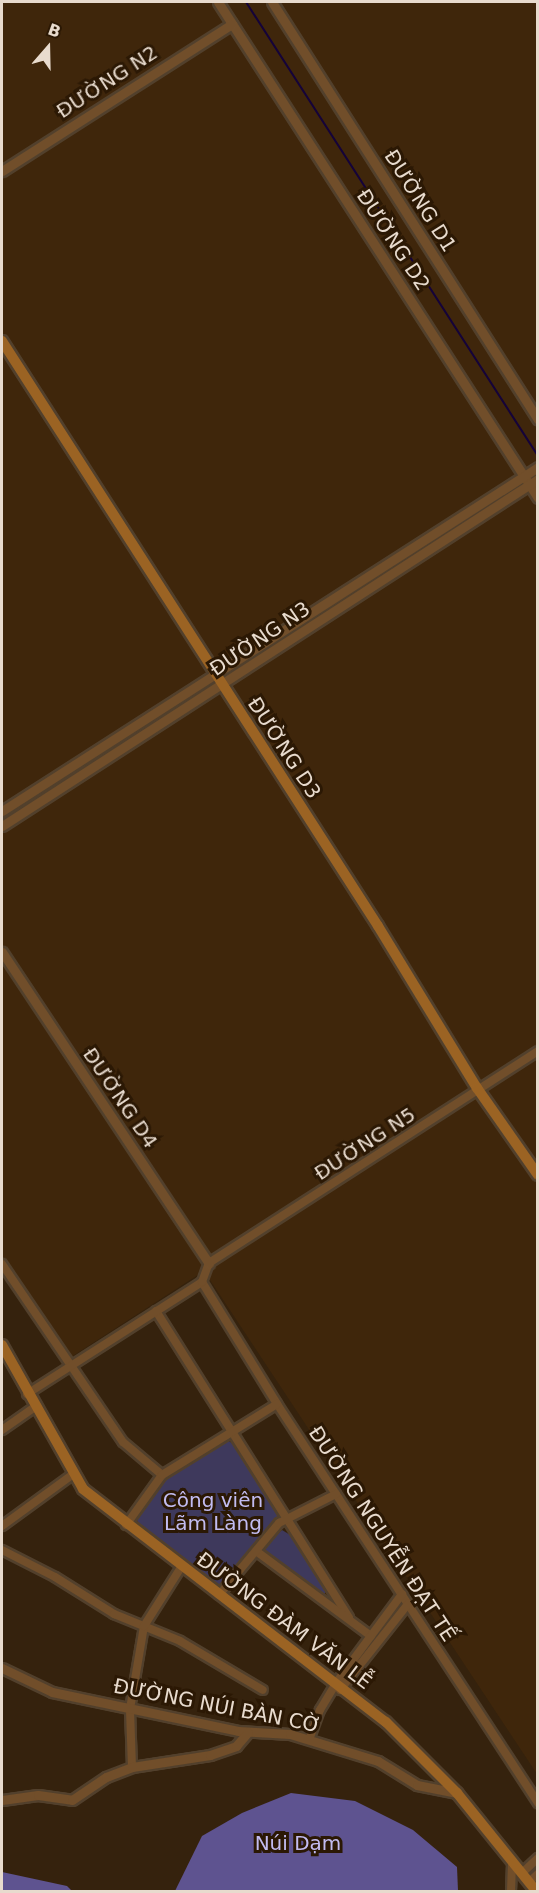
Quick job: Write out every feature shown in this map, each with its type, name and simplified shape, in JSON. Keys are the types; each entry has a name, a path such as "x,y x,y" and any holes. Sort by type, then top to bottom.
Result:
{"main road":[{"name":"ĐƯỜNG D3","path":"2,341 378,926 477,1089 537,1175"},
{"name":"ĐƯỜNG ĐÀM VĂN LỄ","path":"2,1345 34,1408 72,1475 83,1489 126,1525 393,1729 458,1793 512,1862 530,1876 537,1892"}],"street":[{"name":"ĐƯỜNG D2","path":"218,2 532,477 537,498"},
{"name":"ĐƯỜNG D1","path":"272,2 537,420"},
{"name":"ĐƯỜNG N2","path":"2,171 232,24"},
{"name":"ĐƯỜNG N3","path":"2,811 368,574 532,477"},
{"name":"ĐƯỜNG N3","path":"2,826 222,686 532,477"},
{"path":"368,574 375,585"},
{"name":"ĐƯỜNG D4","path":"2,952 208,1263"},
{"name":"ĐƯỜNG N5","path":"208,1263 537,1051"},
{"path":"27,1394 202,1282 208,1263"},
{"path":"2,1264 123,1442 162,1475"},
{"name":"ĐƯỜNG NGUYỄN ĐẠT TẾ","path":"202,1282 277,1404 537,1803"},
{"path":"156,1311 286,1521 349,1617"},
{"path":"126,1525 162,1475 277,1404"},
{"path":"2,1430 34,1408"},
{"path":"2,1525 72,1475"},
{"path":"219,1595 279,1523 336,1494"},
{"path":"2,1550 55,1577 114,1614 180,1641 263,1690"},
{"path":"256,1551 349,1617 371,1636"},
{"path":"132,1767 130,1709 144,1626 182,1566"},
{"path":"309,1740 337,1688 402,1594"},
{"path":"337,1688 408,1604"},
{"name":"ĐƯỜNG NÚI BÀN CỜ","path":"2,1668 52,1692 248,1732 290,1734 378,1761 417,1785 458,1793"},
{"path":"2,1800 38,1795 72,1800 106,1777 132,1767 210,1755 236,1746 248,1732"},
{"path":"530,1876 537,1858"},
{"path":"512,1862 512,1892"}],"shaded area":[{"path":"2,2 537,2 537,1774 204,1271 65,1361 2,1264"}],"green space":[{"name":"Công viên Lãm Làng","path":"229,1441 236,1446 279,1515 227,1582 219,1586 140,1527 136,1518 165,1479 221,1442"},
{"path":"282,1530 292,1536 327,1589 324,1595 265,1551 264,1546"},
{"name":"Núi Dạm","path":"291,1793 355,1801 413,1830 457,1867 458,1891 175,1891 202,1836 242,1813"},
{"path":"2,1872 67,1886 72,1891 2,1891"}],"waterway":[{"path":"246,2 538,456"}]}
